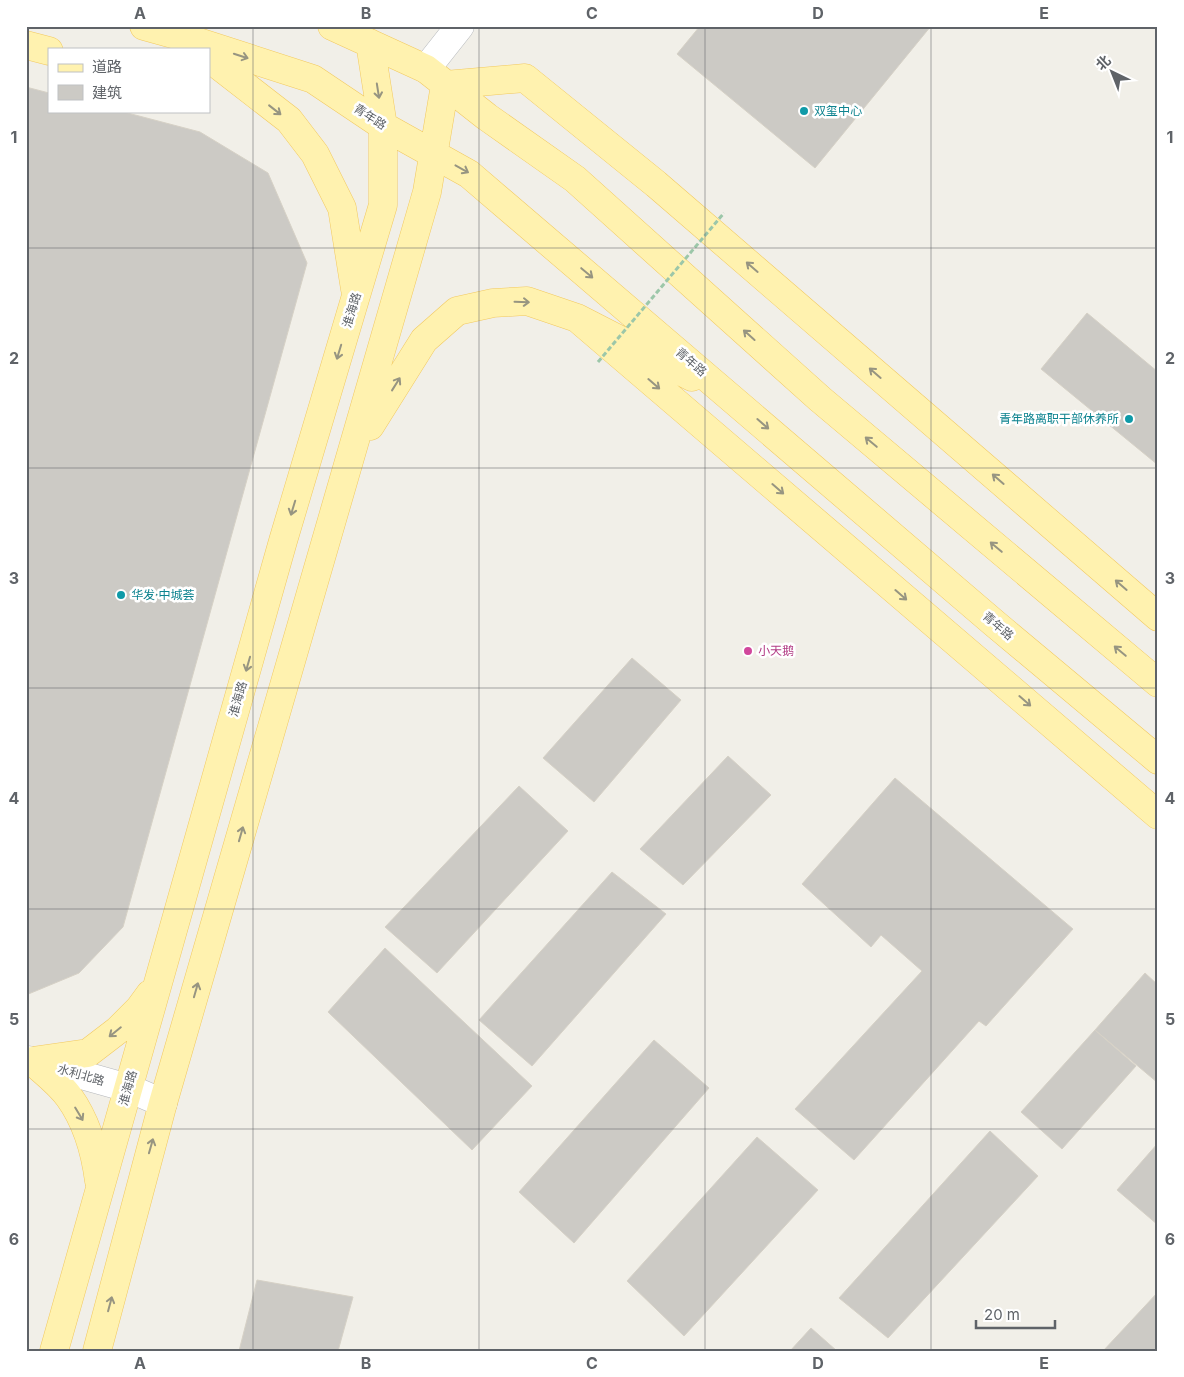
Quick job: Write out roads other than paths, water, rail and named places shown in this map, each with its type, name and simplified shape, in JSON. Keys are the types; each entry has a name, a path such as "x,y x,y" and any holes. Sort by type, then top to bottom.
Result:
{"main road":[{"name":"青年路","path":"144,26 208,48"},
{"path":"332,26 436,77 487,117 575,179 820,399 1158,683"},
{"path":"152,48 188,42"},
{"name":"淮海路","path":"54,1351 283,541 383,206 383,126 370,43"},
{"path":"26,45 48,51"},
{"name":"青年路","path":"210,49 312,79 383,126 469,174 994,623 1158,760"},
{"path":"210,59 289,120 315,154 342,208 356,296"},
{"path":"97,1351 142,1177 427,192 434,154 436,77"},
{"path":"436,77 525,78 664,191 1158,617"},
{"path":"352,455 424,340 457,311 493,302 527,301 577,318 734,399"},
{"path":"577,318 1158,815"},
{"path":"29,1061 88,1053 129,1020 158,982"},
{"path":"29,1061 68,1095 83,1120 95,1152 100,1189"}],"street":[{"path":"436,77 460,26"},
{"name":"水利北路","path":"29,1061 128,1088 164,1103"}],"place":[{"name":"双玺中心","path":"804,111"},
{"name":"青年路离职干部休养所","path":"1129,419"},
{"name":"华发·中城荟","path":"121,595"},
{"name":"小天鹅","path":"748,651"}]}
